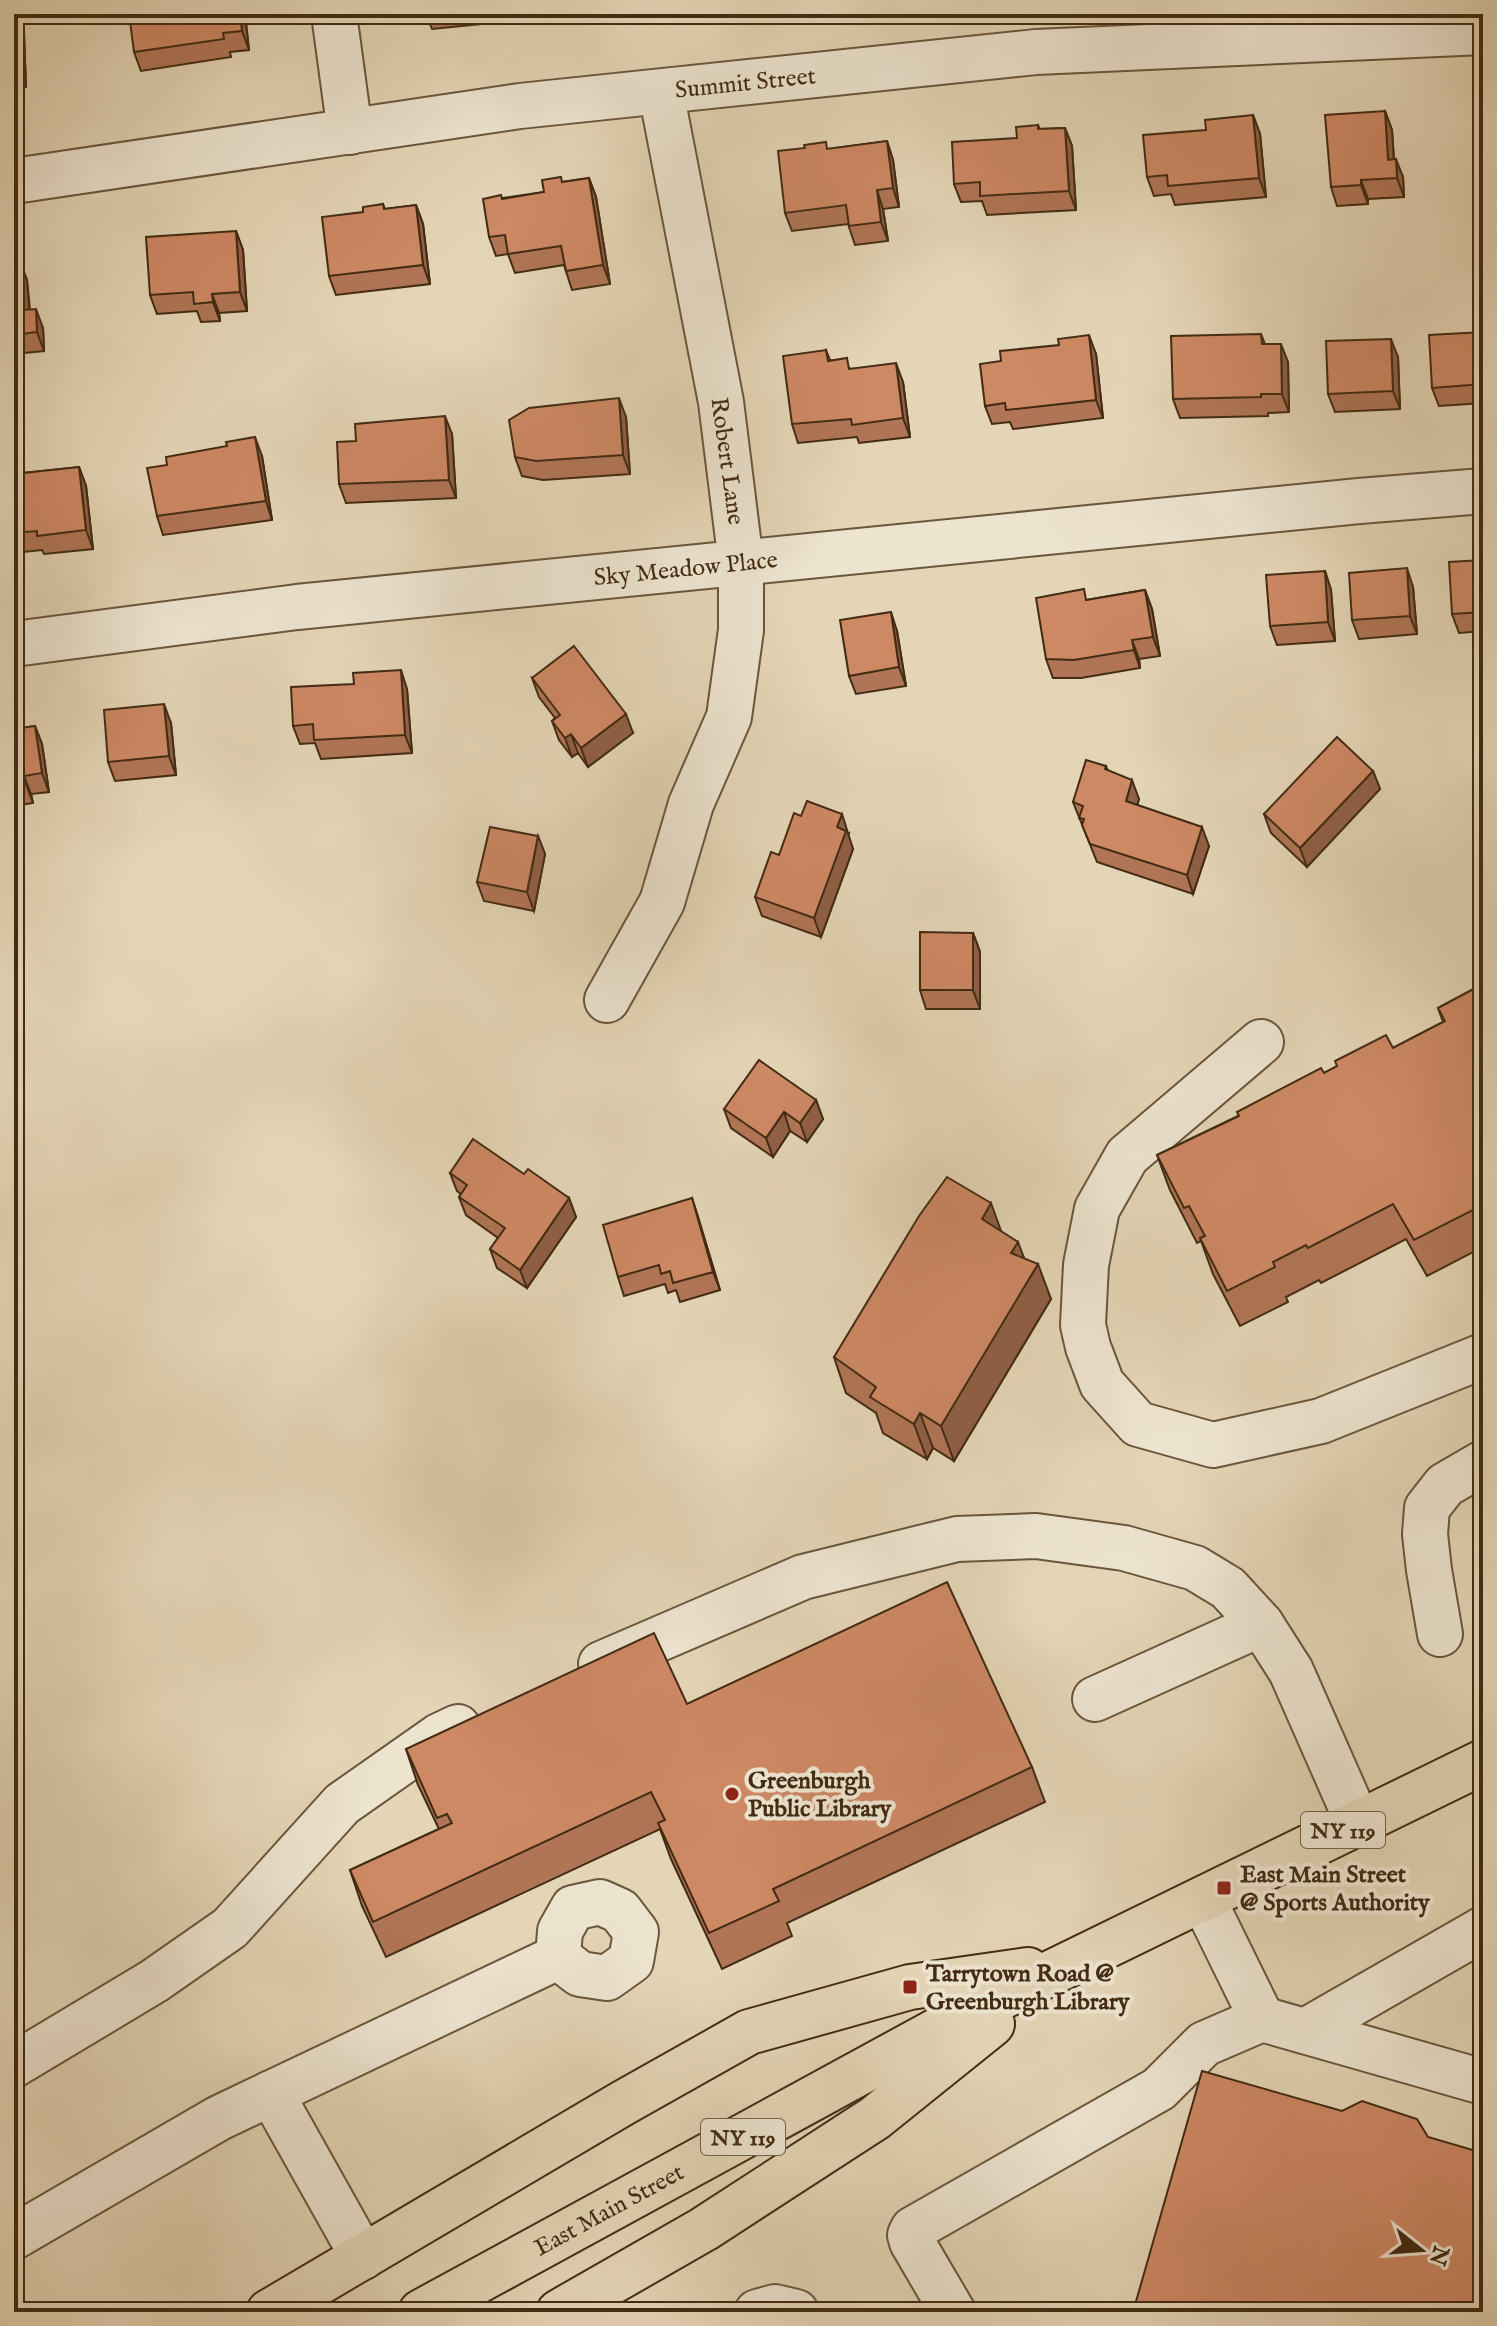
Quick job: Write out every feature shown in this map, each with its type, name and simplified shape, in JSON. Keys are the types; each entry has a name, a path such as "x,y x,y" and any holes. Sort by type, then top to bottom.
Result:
{"main road":[{"name":"East Main Street","path":"421,2312 973,2011 1483,1762"},
{"path":"269,2312 749,2032 910,1987 1066,1965"},
{"path":"562,2311 704,2229 875,2118 1066,1965"}],"street":[{"path":"334,14 350,132"},
{"name":"Summit Street","path":"14,181 520,106 1036,52 1483,32"},
{"name":"Robert Lane","path":"607,1000 662,902 691,804 729,717 741,630 741,563 721,402 661,92"},
{"name":"Sky Meadow Place","path":"14,644 297,607 1483,491"},
{"path":"1261,1042 1127,1156 1097,1209 1086,1265 1083,1325 1102,1384 1138,1424 1213,1445 1321,1421 1483,1356"},
{"path":"1440,1634 1426,1546 1427,1508 1445,1485 1483,1463"},
{"path":"566,1679 803,1577 957,1539 1036,1536 1124,1548 1195,1568 1228,1588 1261,1624 1291,1671 1358,1823"},
{"path":"1095,1699 1261,1624"},
{"path":"14,2065 154,1981 230,1928 342,1804 439,1736 496,1710"},
{"path":"1203,1899 1262,2019"},
{"path":"1305,2031 1483,1929"},
{"path":"14,2237 219,2118 558,1957"},
{"path":"953,2312 912,2242 910,2235 913,2229 1159,2089 1204,2044 1262,2019 1483,2082"},
{"path":"271,2093 363,2257"},
{"path":"757,2312 775,2307 796,2312"}],"building":[{"path":"129,14 240,14 242,31 223,33 224,39 134,52"},
{"path":"14,15 17,15 19,69 14,69"},
{"path":"1385,111 1388,160 1396,159 1397,178 1361,180 1361,185 1331,187 1325,115"},
{"path":"1253,115 1259,178 1168,186 1167,175 1147,177 1143,135 1206,130 1205,120"},
{"path":"1038,125 1038,129 1065,128 1069,191 980,196 980,182 954,184 952,142 1017,138 1016,127"},
{"path":"887,141 893,188 877,190 881,222 849,226 846,205 785,213 778,151 826,142 827,149"},
{"path":"561,177 562,182 589,178 603,265 566,271 561,246 508,254 505,235 489,237 483,199 544,192 542,180"},
{"path":"383,204 384,209 416,205 423,265 329,276 322,217 363,212 363,207"},
{"path":"236,231 240,292 212,294 213,302 194,304 193,292 150,295 146,237"},
{"path":"14,262 20,262 24,310 36,309 37,332 14,335"},
{"path":"1483,332 1483,384 1432,388 1429,335"},
{"path":"1261,334 1262,344 1281,344 1282,394 1173,399 1171,336"},
{"path":"1089,335 1096,400 1006,410 1005,403 985,406 980,364 1001,361 1000,351 1059,345 1058,339"},
{"path":"1391,339 1393,391 1328,394 1326,341"},
{"path":"826,350 828,361 847,358 849,369 896,363 903,418 852,425 851,419 792,424 783,356"},
{"path":"619,398 623,455 536,461 515,457 509,420 529,408"},
{"path":"445,416 449,480 339,484 337,442 356,441 355,424"},
{"path":"255,437 266,501 157,516 147,468 167,465 166,457 227,446 226,442"},
{"path":"79,467 86,530 37,536 37,531 14,533 14,474"},
{"path":"1483,560 1483,612 1452,614 1449,562"},
{"path":"1407,568 1410,616 1352,620 1349,573"},
{"path":"1325,571 1328,622 1270,626 1266,575"},
{"path":"1084,589 1086,600 1145,590 1153,637 1132,640 1134,650 1074,660 1046,659 1036,598"},
{"path":"891,612 899,667 849,676 840,620"},
{"path":"574,646 626,714 581,748 571,734 565,738 552,721 560,715 532,678"},
{"path":"401,670 405,735 314,740 313,724 293,726 291,687 354,684 353,673"},
{"path":"164,704 169,756 108,762 104,710"},
{"path":"35,726 42,773 24,776 26,784 14,786 14,729"},
{"path":"1337,737 1373,771 1300,848 1264,814"},
{"path":"1086,760 1106,766 1105,769 1132,780 1126,801 1202,827 1187,875 1090,844 1082,825 1084,819 1079,818 1083,806 1073,802"},
{"path":"807,801 842,814 837,827 846,831 814,918 755,897 771,852 779,855 794,813 801,816"},
{"path":"490,827 538,836 527,892 477,882"},
{"path":"920,932 973,933 973,990 920,990"},
{"path":"1483,984 1483,1205 1414,1240 1393,1204 1308,1248 1306,1245 1273,1262 1275,1267 1227,1291 1200,1238 1205,1236 1189,1206 1184,1208 1157,1155 1239,1116 1237,1112 1321,1068 1324,1073 1337,1066 1335,1061 1386,1035 1393,1048 1445,1021 1438,1008"},
{"path":"759,1060 816,1100 800,1123 784,1112 766,1138 724,1109"},
{"path":"473,1139 524,1174 528,1169 569,1198 520,1270 490,1249 505,1228 459,1197 467,1185 450,1173"},
{"path":"947,1177 991,1203 982,1219 1018,1242 1011,1253 1038,1264 941,1426 920,1413 914,1424 870,1397 876,1387 834,1357 919,1216"},
{"path":"692,1198 713,1272 673,1283 670,1271 661,1274 659,1265 618,1277 603,1225"},
{"name":"Greenburgh Public Library","path":"947,1582 1032,1767 773,1889 779,1901 709,1933 658,1823 665,1820 651,1792 373,1922 350,1870 452,1823 447,1814 437,1818 406,1749 654,1633 687,1704"},
{"path":"1202,2071 1342,2111 1362,2101 1417,2119 1428,2137 1483,2153 1483,2312 1133,2312"}],"place":[{"name":"Greenburgh Public Library","path":"732,1794"},
{"name":"East Main Street @ Sports Authority","path":"1224,1888"},
{"name":"Tarrytown Road @ Greenburgh Library","path":"910,1987"}]}
